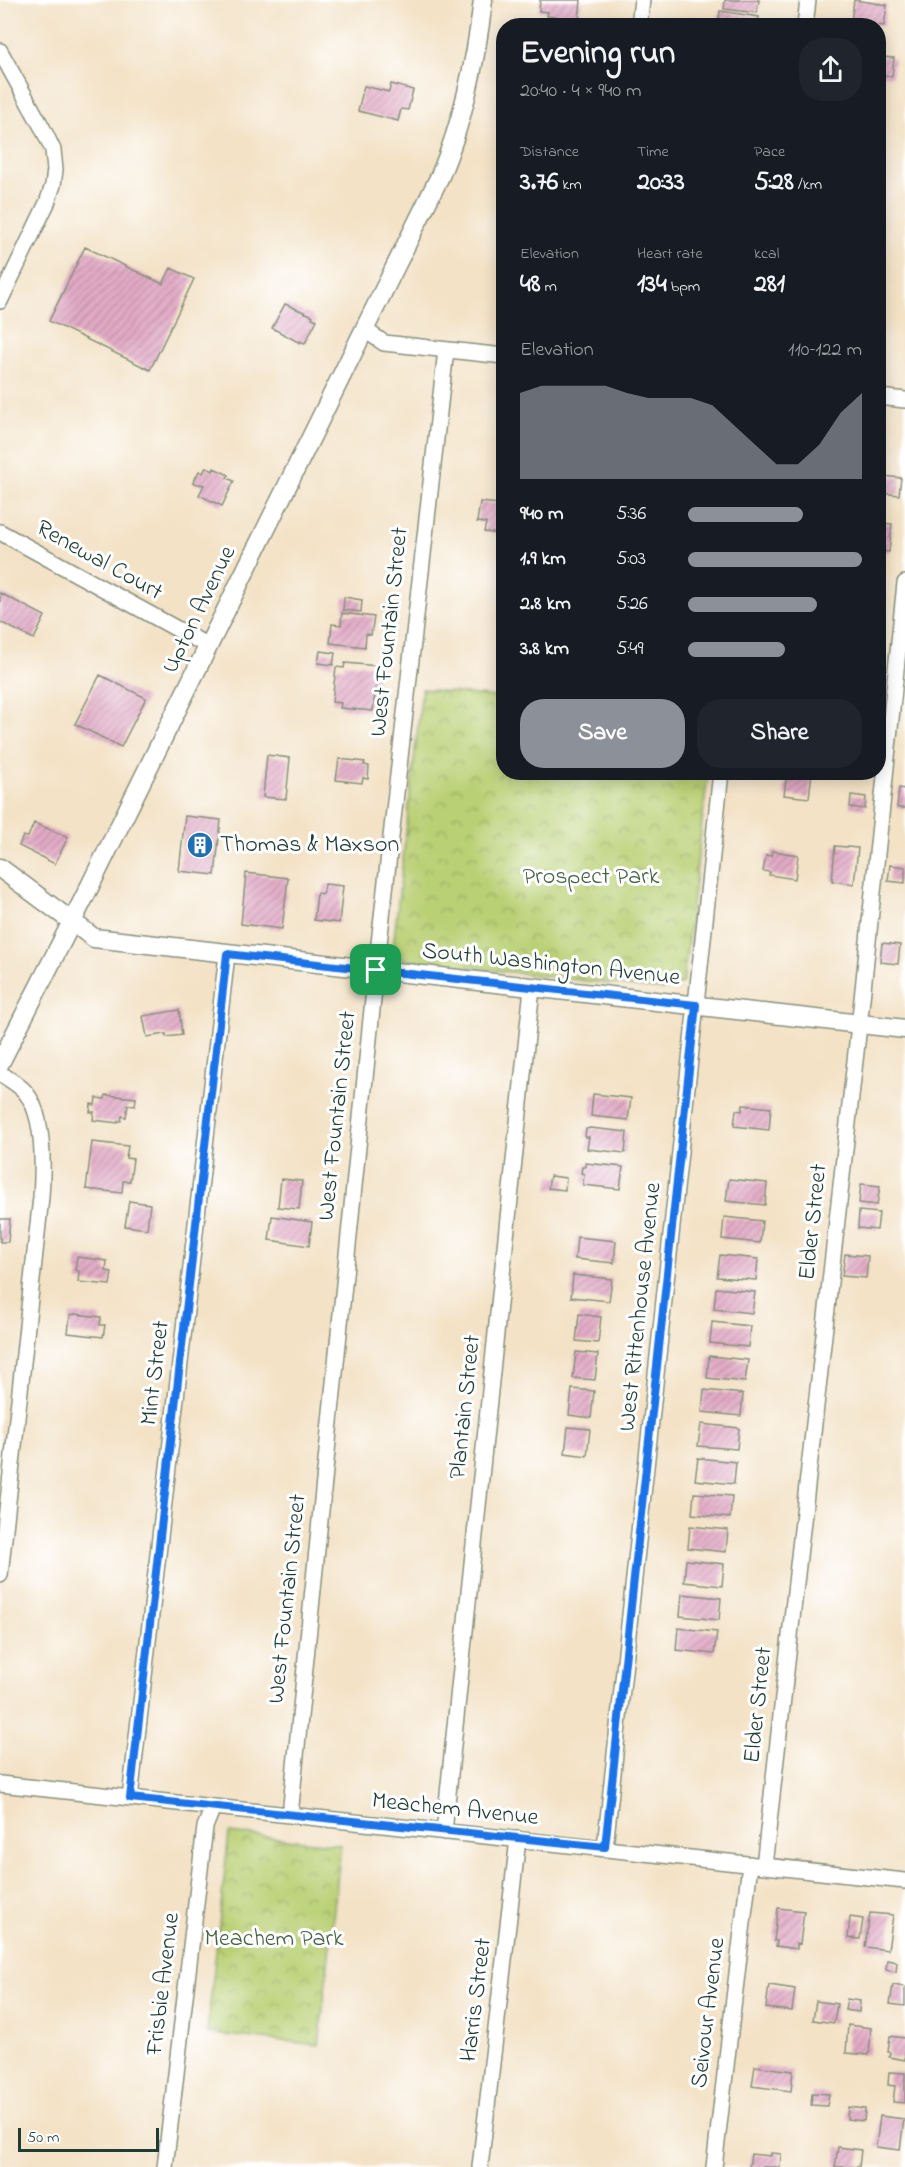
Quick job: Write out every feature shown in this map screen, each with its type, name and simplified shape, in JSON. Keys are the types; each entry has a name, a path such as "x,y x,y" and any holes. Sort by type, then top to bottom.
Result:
{"street":[{"name":"Upton Avenue","path":"0,1063 72,922 440,176 469,89 483,0"},
{"path":"640,18 642,0"},
{"path":"807,18 808,0"},
{"path":"0,51 53,150 55,170 54,185 47,203 0,301"},
{"path":"365,330 384,342 496,355"},
{"name":"West Fountain Street","path":"290,1815 376,970 446,350"},
{"path":"886,398 905,400"},
{"name":"Renewal Court","path":"0,532 208,646"},
{"name":"Elder Street","path":"886,765 905,583"},
{"name":"West Rittenhouse Avenue","path":"605,1847 720,780"},
{"name":"Elder Street","path":"757,1865 859,1024 884,780"},
{"name":"South Washington Avenue","path":"0,868 94,938 905,1029"},
{"name":"Mint Street","path":"130,1798 227,954"},
{"name":"Plantain Street","path":"444,1832 532,988"},
{"path":"0,1073 26,1091 31,1100 37,1120 42,1165 0,1575"},
{"name":"Meachem Avenue","path":"0,1784 605,1847 905,1881"},
{"name":"Frisbie Avenue","path":"165,2167 206,1827 213,1807"},
{"name":"Harris Street","path":"480,2167 518,1839"},
{"name":"Seivour Avenue","path":"714,2167 757,1865"}],"green space":[{"name":"Prospect Park","path":"422,689 496,697 496,780 707,780 683,982 676,987 663,990 407,960 398,955 394,939"},
{"name":"Meachem Park","path":"229,1833 341,1845 319,2045 207,2033"}],"building":[{"path":"540,0 581,0 579,18 547,16 548,12 539,11"},
{"path":"725,0 759,0 757,13 724,9"},
{"path":"854,0 887,5 885,18 852,18"},
{"path":"720,11 759,17 759,18 719,18"},
{"path":"886,57 894,58 892,76 886,76"},
{"path":"391,84 413,90 408,110 401,109 398,121 358,111 364,86 389,92"},
{"path":"85,247 163,284 171,268 194,279 150,370 49,321"},
{"path":"285,304 317,320 305,343 300,341 300,343 272,328"},
{"path":"206,467 229,475 227,478 234,481 222,506 199,495 204,485 193,483 199,471 203,473"},
{"path":"886,476 901,478 899,495 886,494"},
{"path":"480,502 496,504 496,533 484,532 486,523 477,522"},
{"path":"886,524 892,524 889,552 886,552"},
{"path":"0,593 45,616 34,639 0,622"},
{"path":"344,597 362,600 361,612 343,610"},
{"path":"342,613 374,617 371,635 366,634 365,647 330,643 332,624 341,625"},
{"path":"320,651 335,653 333,665 318,663"},
{"path":"345,663 378,666 373,711 340,708 341,703 332,702 336,667 344,668"},
{"path":"100,675 146,698 121,747 75,724"},
{"path":"267,755 290,758 286,799 263,797"},
{"path":"339,759 365,762 364,765 369,766 368,779 363,778 362,783 336,780"},
{"path":"786,780 811,780 809,798 784,795"},
{"path":"899,788 905,789 905,808 897,808"},
{"path":"851,795 866,797 865,809 850,807"},
{"name":"Thomas & Maxson","path":"185,816 221,820 215,875 179,871"},
{"path":"34,823 68,837 55,864 19,846 23,836 28,837"},
{"path":"835,846 858,848 854,884 832,881"},
{"path":"772,851 798,855 795,879 769,875 770,872 763,871 766,855 772,856"},
{"path":"890,865 905,867 905,883 888,881"},
{"path":"246,873 288,878 282,929 241,924"},
{"path":"325,884 343,886 339,923 314,920 317,893 323,894"},
{"path":"882,943 900,945 898,964 880,962"},
{"path":"179,1010 182,1035 166,1037 166,1034 147,1037 143,1016"},
{"path":"593,1094 631,1098 628,1120 591,1116"},
{"path":"106,1095 136,1098 135,1106 128,1105 126,1117 122,1116 118,1123 93,1120 94,1112 90,1112 91,1104 95,1105 96,1098 105,1099"},
{"path":"743,1105 771,1108 769,1130 734,1126 736,1110 742,1111"},
{"path":"586,1129 627,1132 625,1153 587,1149 589,1137 585,1137"},
{"path":"92,1142 128,1146 126,1158 133,1159 130,1181 123,1181 122,1193 86,1189"},
{"path":"585,1163 623,1167 620,1189 583,1185 584,1174 581,1173"},
{"path":"550,1176 566,1178 565,1190 548,1188"},
{"path":"281,1179 302,1181 299,1209 278,1207"},
{"path":"729,1179 767,1183 765,1205 726,1201"},
{"path":"861,1184 880,1186 877,1205 859,1203"},
{"path":"129,1201 150,1204 147,1229 125,1226"},
{"path":"859,1211 879,1213 877,1230 858,1228"},
{"path":"272,1216 312,1222 309,1246 269,1240"},
{"path":"724,1217 762,1221 760,1243 722,1239"},
{"path":"0,1219 10,1219 8,1242 0,1242"},
{"path":"577,1237 616,1241 614,1263 575,1259"},
{"path":"845,1254 868,1256 866,1278 842,1276"},
{"path":"720,1255 758,1259 756,1280 717,1277"},
{"path":"77,1257 107,1261 106,1271 112,1272 110,1285 78,1282 79,1271 75,1270"},
{"path":"573,1275 612,1279 609,1301 571,1297"},
{"path":"716,1288 755,1292 752,1313 714,1309"},
{"path":"579,1314 601,1317 598,1343 576,1341"},
{"path":"70,1315 101,1317 100,1325 105,1325 103,1337 68,1333"},
{"path":"712,1322 750,1326 748,1347 710,1343"},
{"path":"576,1352 598,1354 595,1380 573,1378"},
{"path":"709,1356 748,1360 745,1382 707,1378"},
{"path":"572,1389 594,1391 591,1418 569,1415"},
{"path":"704,1390 743,1394 741,1416 702,1412"},
{"path":"701,1424 739,1428 737,1449 698,1446"},
{"path":"568,1427 590,1429 587,1456 565,1453"},
{"path":"698,1458 736,1462 734,1484 695,1480"},
{"path":"694,1493 732,1496 730,1518 692,1514"},
{"path":"690,1526 728,1530 726,1552 688,1548"},
{"path":"686,1560 724,1564 722,1586 684,1582"},
{"path":"682,1594 721,1598 719,1620 680,1616"},
{"path":"678,1628 717,1632 714,1654 676,1650"},
{"path":"778,1908 804,1911 800,1944 797,1943 797,1949 776,1946 777,1941 774,1941"},
{"path":"870,1913 893,1915 888,1950 865,1947"},
{"path":"850,1917 863,1919 860,1939 848,1938"},
{"path":"887,1960 897,1962 896,1972 886,1970"},
{"path":"769,1985 795,1989 792,2011 766,2008"},
{"path":"893,1985 905,1987 905,2006 890,2004"},
{"path":"847,1999 860,2001 859,2012 845,2010"},
{"path":"816,2001 837,2004 834,2023 813,2020"},
{"path":"848,2025 871,2028 869,2055 846,2053"},
{"path":"890,2036 905,2038 905,2060 889,2057"},
{"path":"755,2066 793,2071 791,2091 752,2086"},
{"path":"889,2072 905,2073 905,2103 893,2102 895,2086 888,2085"},
{"path":"812,2093 829,2094 827,2106 811,2105"},
{"path":"848,2107 865,2109 864,2121 847,2119"},
{"path":"880,2116 904,2119 900,2150 876,2147"},
{"path":"838,2147 861,2150 859,2167 835,2167"},
{"path":"771,2153 781,2154 780,2167 749,2167 751,2154 771,2156"}],"place":[{"name":"Thomas & Maxson","path":"200,845"}],"route":[{"path":"227,954 376,970 696,1005 605,1847 130,1798 227,954"}]}
